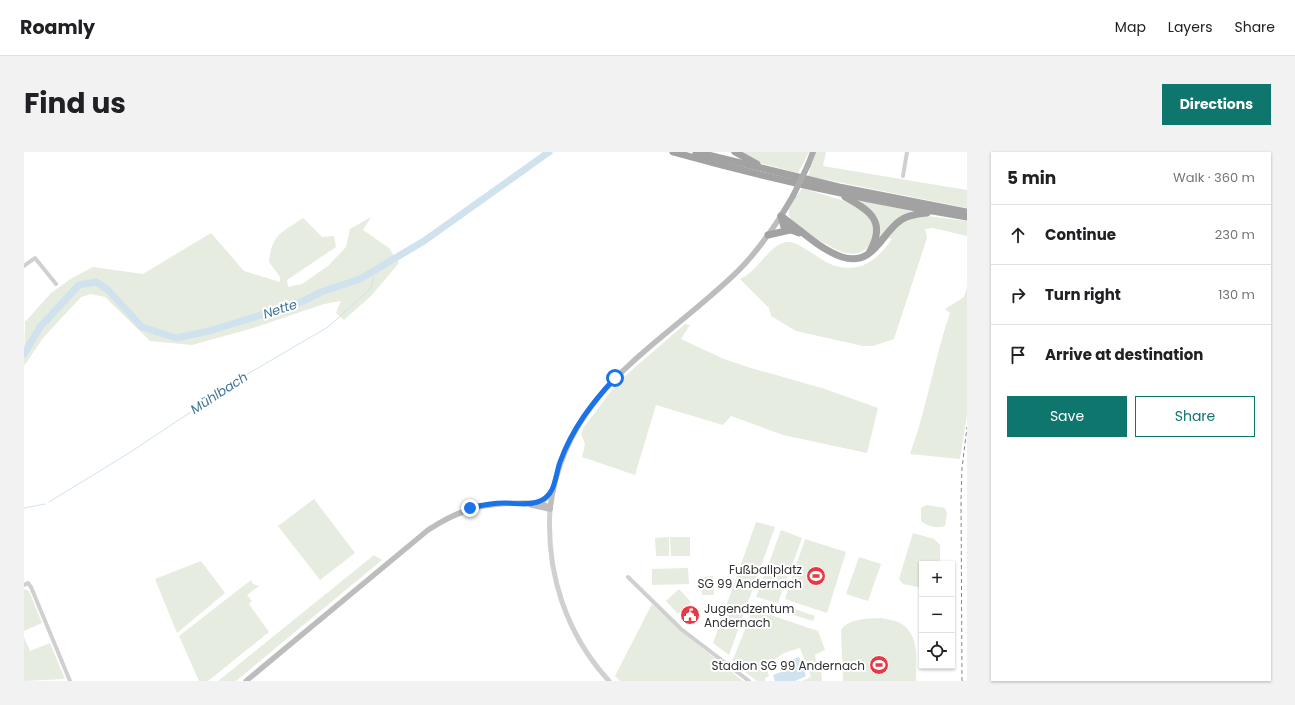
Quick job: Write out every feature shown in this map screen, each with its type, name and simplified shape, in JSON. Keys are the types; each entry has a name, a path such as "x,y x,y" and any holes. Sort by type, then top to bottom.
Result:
{"highway":[{"path":"673,152 837,194 967,217"},
{"path":"696,152 839,187 967,212"},
{"path":"735,152 745,159 770,170"},
{"path":"837,194 862,206 873,218 877,226 877,236 869,253"},
{"path":"781,216 782,224 790,230 805,236 843,257 858,258 879,246 901,220 920,213 937,212"},
{"path":"781,216 805,236"},
{"path":"768,235 790,230"}],"main road":[{"path":"550,509 553,489 567,444 591,405 619,373 738,270 768,235 781,216 793,196 813,152"},
{"path":"537,503 545,499 553,489"},
{"path":"246,681 428,530 444,520 461,511 497,503 546,504 550,509"},
{"path":"524,503 550,509"}],"street":[{"path":"903,176 907,152"},
{"path":"24,266 36,258 56,284"},
{"path":"550,509 550,554 560,598 578,639 590,658 609,681"},
{"path":"628,577 686,633 749,681"},
{"path":"24,585 28,583 31,587 70,681"}],"shaded area":[{"path":"738,152 809,152 798,173 756,162"},
{"path":"816,152 826,152 823,166 967,190 967,208 808,176"},
{"path":"802,188 851,203 868,214 875,230 868,247 856,254 842,252 812,236 791,220 789,212 791,205"},
{"path":"859,200 911,211 911,213 877,246 879,228 858,202"},
{"path":"919,215 967,221 967,236 933,228 925,229 927,238 894,339 873,346 863,346 796,331 771,316 769,308 740,279 752,271 775,248 787,242 793,242 833,265 846,268 862,266 881,253 892,239 888,238 903,221"},
{"path":"371,217 363,230 389,248 399,263 371,296 344,320 336,313 341,301 324,304 253,328 192,345 150,341 105,297 91,294 81,297 43,338 24,366 25,322 51,293 72,278 93,267 143,274 211,233 244,271 280,282 280,277 269,262 272,245 283,231 303,218 322,237 334,236 336,247 287,280 288,287 302,284 328,266 346,247 350,229"},
{"path":"967,287 967,415 960,459 910,454 950,313 945,309 964,297"},
{"path":"685,324 690,325 681,339 724,359 825,389 878,408 867,453 783,435 731,416 723,425 656,405 635,475 582,457 585,444 581,434 583,428 617,383"},
{"path":"314,499 355,553 320,580 278,526"},
{"path":"927,505 945,508 947,514 945,526 932,526 921,521 921,508"},
{"path":"756,522 775,527 729,655 713,643"},
{"path":"781,530 802,538 790,571 769,563"},
{"path":"913,533 934,539 940,545 940,561 919,561 919,587 903,584 899,579"},
{"path":"669,537 669,556 656,556 655,538"},
{"path":"670,537 690,537 690,556 671,556"},
{"name":"Fußballplatz SG 99 Andernach","path":"805,539 846,552 827,613 785,599"},
{"path":"374,555 382,560 236,681 218,681"},
{"path":"859,557 881,564 868,601 846,594"},
{"path":"201,561 225,593 177,633 155,579"},
{"path":"768,565 789,572 778,603 756,597"},
{"path":"688,568 689,584 652,585 652,569"},
{"path":"713,576 714,595 702,595 701,577"},
{"path":"251,580 253,584 259,586 247,595 252,601 249,604 269,632 208,681 199,681 179,636"},
{"path":"24,589 29,591 42,623 24,631"},
{"path":"679,589 691,602 678,614 666,601"},
{"path":"652,604 674,625 743,681 620,681 615,676"},
{"path":"780,604 815,616 813,621 778,610"},
{"path":"753,609 818,631 825,650 815,655 816,661 821,666 822,681 802,681 811,677 800,648 784,653 766,666 769,676 765,678 765,681 757,681 732,662"},
{"name":"Stadion SG 99 Andernach","path":"880,618 898,622 911,633 916,648 916,681 843,681 841,630 844,626 854,621"},
{"path":"24,637 30,651 50,643 65,679 24,681"}],"water":[{"path":"799,657 806,676 795,681 775,681 773,675 792,668 791,660"}],"waterway":[{"name":"Nette","path":"24,354 40,327 79,285 96,282 107,289 142,327 176,338 209,331 297,304 321,292 360,279 424,241 549,152"},
{"name":"Mühlbach","path":"49,502 129,453 251,372 328,327 371,288 375,270"},
{"name":"Mühlbach","path":"24,508 45,504"}],"railway":[{"path":"962,681 961,499 962,468 967,427"}],"place":[{"name":"Fußballplatz SG 99 Andernach","path":"816,576"},
{"name":"Jugendzentum Andernach","path":"690,615"},
{"name":"Stadion SG 99 Andernach","path":"879,665"}],"route":[{"path":"470,508 497,503 537,503 545,499 553,489 560,462 567,444 577,426 591,405 615,378"}]}
